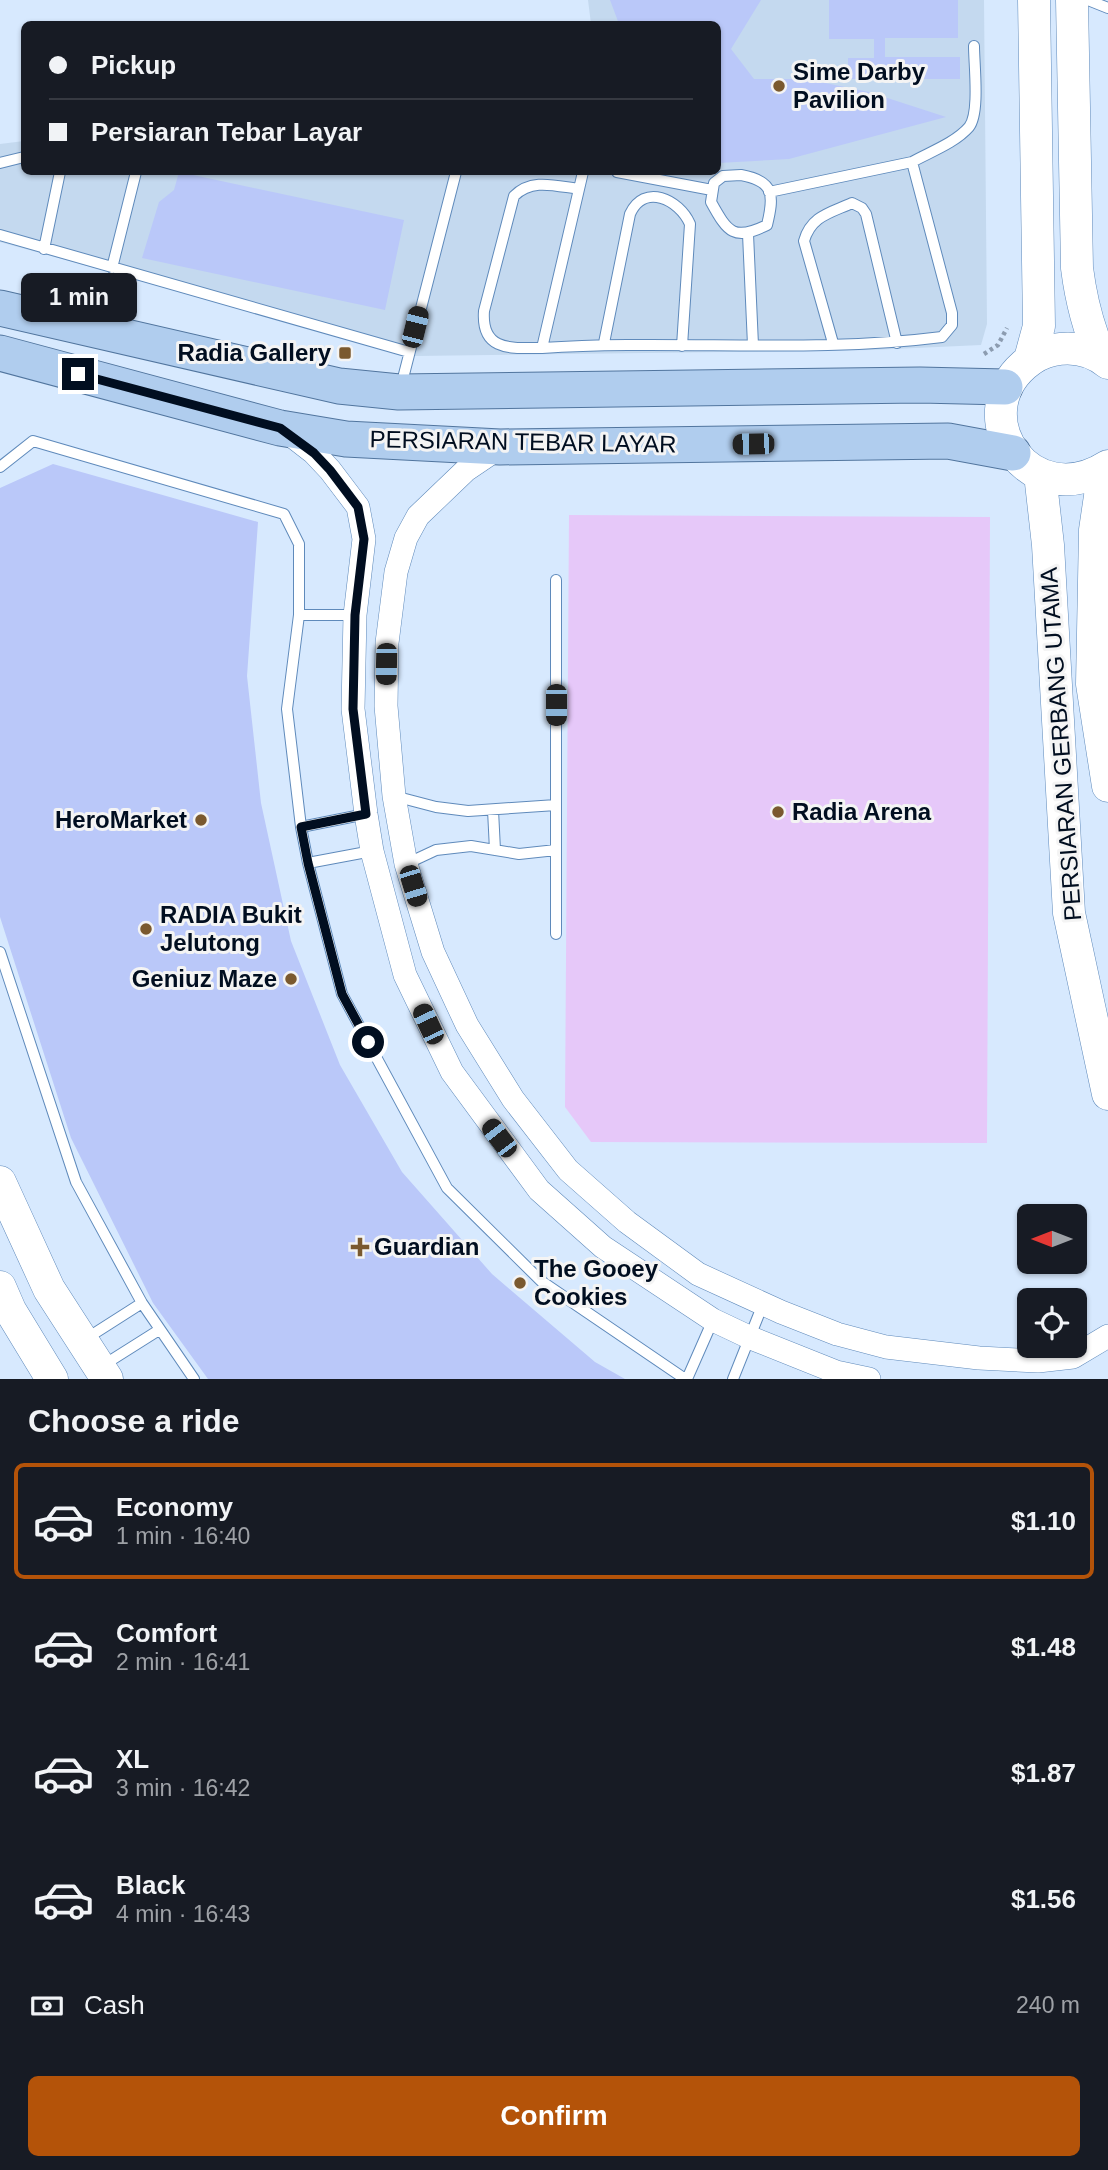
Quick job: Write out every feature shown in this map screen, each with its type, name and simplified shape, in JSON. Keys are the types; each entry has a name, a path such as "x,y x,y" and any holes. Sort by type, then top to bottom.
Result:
{"main road":[{"path":"1030,359 1039,326 1034,0"},
{"path":"1072,0 1077,268 1088,327 1105,360"},
{"name":"PERSIARAN TEBAR LAYAR","path":"0,308 339,386 399,392 920,385 1006,387"},
{"path":"1006,387 1016,372 1030,359 1047,351 1066,348 1084,350 1105,360"},
{"name":"PERSIARAN TEBAR LAYAR","path":"0,353 280,428 346,439 500,447 948,441 1026,463"},
{"name":"PERSIARAN GERBANG UTAMA","path":"1006,387 1001,411 1003,433 1026,463 1048,478 1063,481 1079,480 1106,468"},
{"name":"PERSIARAN GERBANG UTAMA","path":"1026,463 1048,545 1069,913 1108,1094"},
{"name":"PERSIARAN GERBANG UTAMA","path":"1106,468 1095,530 1092,684 1108,786"},
{"path":"0,1182 49,1289 103,1374"},
{"path":"0,1287 10,1310 52,1379"}],"street":[{"path":"280,428 314,453 358,507 364,539 355,615 353,709 372,851 405,975 452,1072 539,1190 603,1247 713,1320 836,1372 869,1379"},
{"path":"500,447 466,470 418,516 406,538 396,572 387,643 386,706 394,796 406,864 433,952 467,1025 513,1099 568,1170 627,1222 698,1274 837,1334 886,1347 979,1358 1038,1361 1073,1357 1108,1336"}],"lane":[{"path":"1088,0 1108,8"},
{"path":"769,192 912,162 947,144 969,127 975,113 974,46"},
{"path":"0,163 21,158"},
{"path":"579,189 535,184 523,187 514,196 484,311 483,326 489,336 505,348 604,343 682,346 897,343 942,337 952,325 953,313 912,162"},
{"path":"44,249 59,175"},
{"path":"112,268 135,175"},
{"path":"399,392 455,175"},
{"path":"542,348 582,175"},
{"path":"633,175 712,190"},
{"path":"723,176 755,178 765,184 773,202 767,225 748,234 738,233 727,227 711,202 712,190 714,183 723,176"},
{"path":"604,343 630,214 639,200 658,197 674,203 690,224 682,346"},
{"path":"833,343 804,242 807,229 815,220 852,203 862,208 866,214 897,343"},
{"path":"748,234 753,345"},
{"path":"0,235 409,352"},
{"path":"0,467 33,441 284,514 299,544 299,615 287,709 301,827 342,994 447,1188 541,1281 686,1379 713,1320"},
{"path":"556,579 556,934"},
{"path":"299,615 355,615"},
{"path":"394,796 436,807 468,811 556,805"},
{"path":"493,810 495,850"},
{"path":"301,827 366,814"},
{"path":"406,864 436,850 471,846 519,855 556,850"},
{"path":"308,863 372,851"},
{"path":"0,952 76,1182 142,1303 194,1379"},
{"path":"82,1341 142,1303"},
{"path":"733,1379 763,1304"},
{"path":"103,1374 159,1330"}],"shaded area":[{"path":"588,0 984,0 987,324 981,345 872,350 415,356 0,242 0,144 21,141 21,175 721,175 721,21 591,21"},
{"name":"Radia Arena","path":"569,515 990,517 987,1143 591,1142 565,1107"}],"building":[{"name":"Sime Darby Pavilion","path":"610,0 761,0 731,49 754,79 806,79 869,92 946,117 789,159 721,163 721,21 618,21"},
{"path":"829,0 958,0 958,38 885,38 885,57 960,57 960,79 848,79 848,58 874,58 874,39 829,39"},
{"path":"178,175 193,175 404,220 385,310 142,258 159,202 174,190"},
{"name":"RADIA Bukit Jelutong","path":"53,464 258,522 247,676 261,803 291,941 340,1065 402,1172 492,1274 595,1362 625,1379 208,1379 153,1303 71,1138 0,917 0,488"}],"place":[{"name":"Sime Darby Pavilion","path":"779,86"},
{"name":"Radia Gallery","path":"345,353"},
{"name":"Radia Arena","path":"778,812"},
{"name":"HeroMarket","path":"201,820"},
{"name":"RADIA Bukit Jelutong","path":"146,929"},
{"name":"Geniuz Maze","path":"291,979"},
{"name":"Guardian","path":"360,1247"},
{"name":"The Gooey Cookies","path":"520,1283"}],"route":[{"path":"78,374 280,428 314,453 358,507 364,539 355,615 353,709 366,814 301,827 342,994 368,1042"}]}
